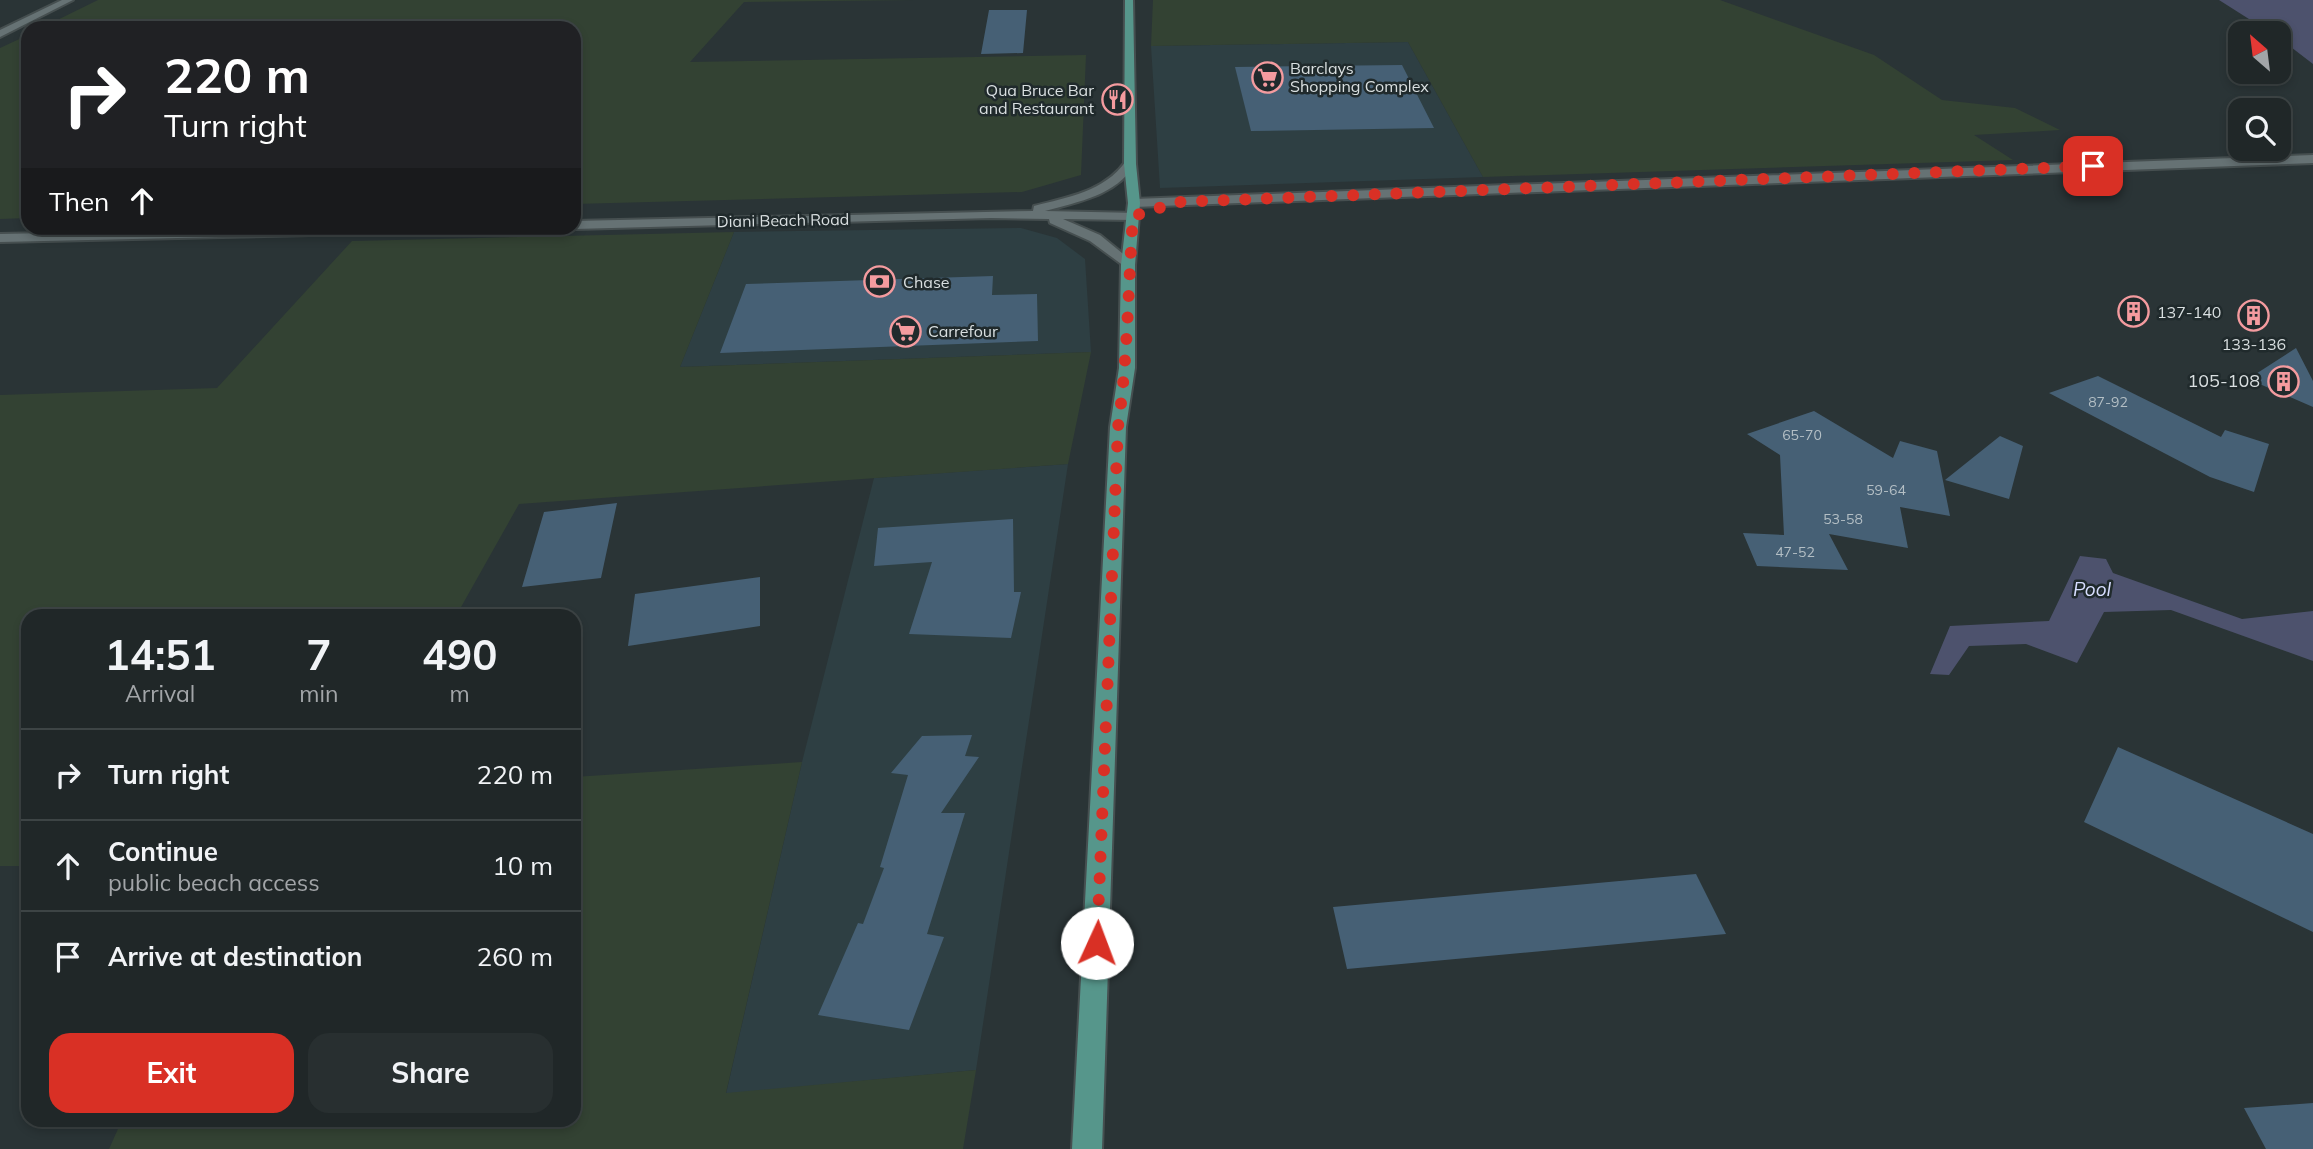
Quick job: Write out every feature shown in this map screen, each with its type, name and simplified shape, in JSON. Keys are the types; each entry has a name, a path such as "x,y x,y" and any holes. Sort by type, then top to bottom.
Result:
{"main road":[{"path":"1087,1149 1118,427 1127,368 1128,265 1134,209 1130,164 1129,0"}],"street":[{"path":"26,21 69,0"},
{"path":"0,34 21,24"},
{"name":"Diani Beach Road","path":"581,225 1134,209 1179,202 1722,179 2313,159"},
{"path":"1040,212 1096,192 1123,176 1130,164"},
{"path":"1040,212 1095,238 1128,265"},
{"path":"0,238 133,235"}],"shaded area":[{"path":"1408,42 1483,177 1160,188 1151,46"},
{"path":"1021,228 1057,238 1085,259 1091,352 680,367 734,232"},
{"path":"1068,464 976,1070 726,1094 802,762 874,478"}],"green space":[{"path":"98,0 914,0 744,2 690,62 1086,55 1081,175 1022,192 581,204 581,21 55,21"},
{"path":"1153,0 1720,0 1874,55 1942,100 2015,108 2060,130 1974,135 2013,160 1483,177 1408,42 1151,46"},
{"path":"21,38 21,218 0,219 0,48"},
{"path":"734,232 680,367 1091,352 1068,464 519,504 460,609 21,609 21,866 0,866 0,395 217,388 352,241"},
{"path":"802,762 726,1093 976,1070 963,1149 109,1149 119,1127 581,1127 581,777"}],"water":[{"path":"2219,0 2313,0 2313,64 2291,47 2291,21 2252,21"},
{"name":"Pool","path":"2080,556 2106,559 2113,573 2242,619 2313,611 2313,661 2171,610 2104,612 2077,663 2026,644 1969,646 1949,675 1930,674 1950,626 2049,621"}],"building":[{"path":"989,10 1027,10 1023,53 981,54"},
{"path":"1402,65 1434,128 1251,131 1235,67"},
{"path":"993,276 992,295 1037,294 1038,341 720,353 746,284"},
{"name":"105-108","path":"2296,348 2313,381 2313,407 2248,379"},
{"path":"2098,376 2221,437 2225,430 2269,444 2254,492 2210,477 2049,393"},
{"path":"1814,411 1893,458 1900,441 1937,451 1950,516 1900,507 1908,548 1829,534 1848,570 1757,566 1743,533 1784,535 1780,455 1747,434"},
{"path":"2000,436 2023,446 2009,499 1945,480"},
{"path":"617,503 601,578 522,587 544,512"},
{"path":"1013,519 1014,592 1021,592 1011,638 909,634 932,562 874,566 878,528"},
{"path":"760,577 760,626 628,646 635,594"},
{"path":"972,735 965,756 979,757 941,813 965,813 927,934 944,937 909,1030 818,1015 858,923 863,924 884,868 880,867 908,775 891,773 922,736"},
{"path":"2118,747 2313,834 2313,932 2084,822"},
{"path":"1696,874 1726,934 1347,969 1333,907"},
{"path":"2313,1103 2313,1149 2266,1149 2244,1108"}],"place":[{"name":"Barclays Shopping Complex","path":"1267,77"},
{"name":"Qua Bruce Bar and Restaurant","path":"1117,99"},
{"name":"Chase","path":"880,282"},
{"name":"137-140","path":"2134,312"},
{"name":"133-136","path":"2254,315"},
{"name":"Carrefour","path":"905,331"},
{"name":"105-108","path":"2283,381"}],"route":[{"path":"1097,943 1118,427 1127,368 1128,265 1133,216 1179,202 2093,166"}]}
